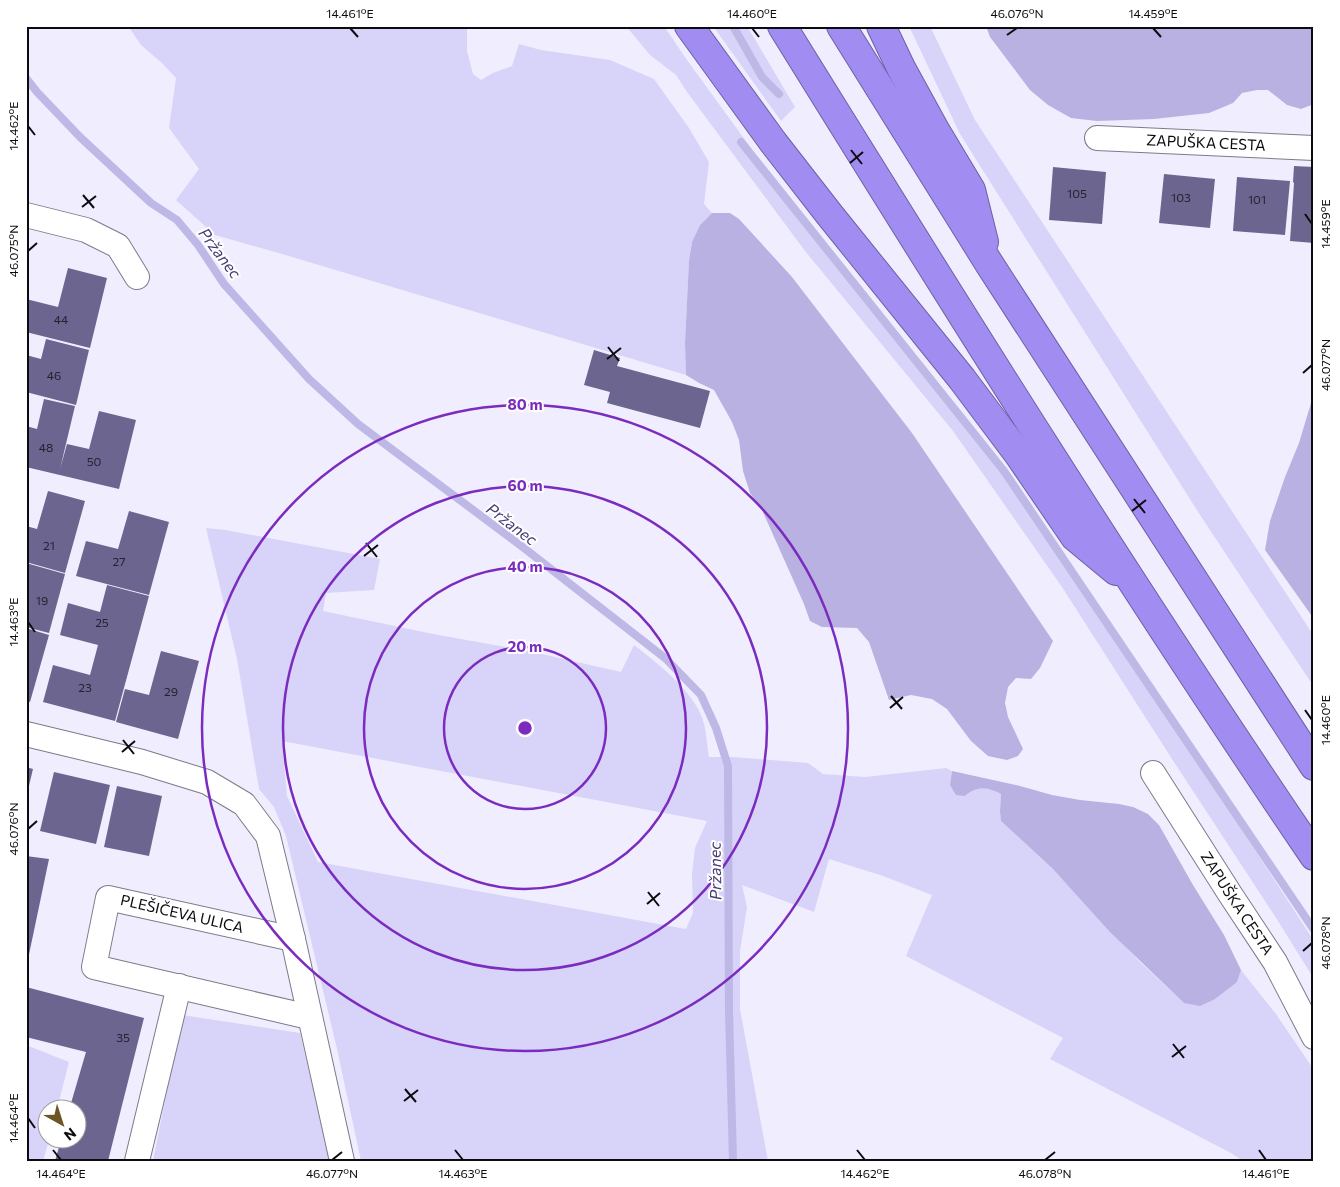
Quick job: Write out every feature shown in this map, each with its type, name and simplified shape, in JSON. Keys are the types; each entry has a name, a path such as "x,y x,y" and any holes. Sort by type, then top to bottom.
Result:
{"highway":[{"path":"689,26 773,142 962,379 1019,455 1076,537 1139,590"},
{"path":"782,26 1058,467 1314,856"},
{"path":"841,26 990,265 1314,766"},
{"path":"880,26 935,130 971,190 990,265"}],"street":[{"name":"ZAPUŠKA CESTA","path":"1097,138 1314,148"},
{"path":"26,216 86,230 118,246 136,277"},
{"path":"26,734 142,762 207,782 244,804 268,836 293,939 342,1161"},
{"name":"ZAPUŠKA CESTA","path":"1153,773 1275,962 1314,1037"},
{"name":"PLEŠIČEVA ULICA","path":"293,939 108,898 94,967 309,1017"},
{"path":"137,1161 179,986"}],"shaded area":[{"path":"128,26 467,26 467,51 473,74 481,80 512,66 519,44 541,50 610,60 654,79 689,128 709,162 704,204 712,213 700,225 692,242 689,261 685,343 686,375 215,235 176,200 199,169 169,128 176,78 141,45"},
{"path":"626,26 664,26 777,184 860,292 962,417 1069,567 1314,941 1314,979 1062,587 953,431 805,251 676,75 650,55"},
{"path":"713,26 747,26 795,107 781,121"},
{"path":"909,26 930,26 975,120 1314,636 1314,687 1200,515 960,134"},
{"path":"986,26 1314,26 1314,104 1301,109 1287,105 1268,90 1257,90 1242,93 1233,103 1209,113 1154,119 1097,121 1071,118 1048,105 1030,90 990,37"},
{"path":"712,213 730,213 739,219 792,277 912,433 1053,641 1040,668 1031,679 1016,678 1008,687 1005,703 1008,717 1023,749 1018,756 1007,760 988,756 971,741 947,709 932,699 911,695 889,700 869,642 857,628 822,627 810,621 762,510 750,493 743,471 739,440 732,422 714,390 686,375 685,343 689,261 692,242 700,225"},
{"path":"1314,393 1314,619 1265,550 1270,521 1299,443"},
{"path":"206,528 226,530 380,559 374,590 326,593 323,611 433,634 529,651 621,672 634,645 672,677 696,705 704,724 709,757 808,763 823,774 865,777 946,768 952,771 950,785 965,796 978,789 991,790 1001,794 1001,821 1053,869 1139,961 1184,1003 1237,982 1241,970 1276,1014 1314,1070 1314,1161 1243,1161 1050,1059 1063,1038 906,956 932,895 883,876 829,859 814,912 742,885 747,907 740,951 740,1009 768,1161 361,1161 337,1049 286,836 274,807 259,789 237,659","holes":["282,741 707,821 695,848 692,874 693,913 686,929 318,862 287,796"]},
{"path":"952,771 1052,795 1133,807 1148,814 1159,825 1224,935 1241,970 1237,982 1215,999 1200,1006 1184,1003 1110,932 1053,869 1001,821 1001,794 991,790 978,789 965,796 956,795 950,785"},
{"path":"182,1015 300,1033 330,1161 153,1161"},
{"path":"26,1045 69,1062 59,1100 38,1100 38,1150 46,1150 43,1161 26,1161"}],"building":[{"path":"1294,166 1314,167 1314,243 1290,241"},
{"path":"1053,167 1106,172 1102,224 1049,220"},
{"path":"1164,174 1215,179 1210,228 1159,223"},
{"path":"1237,177 1290,181 1285,235 1233,231"},
{"path":"68,268 107,278 90,348 26,332 26,299 58,307"},
{"path":"46,339 89,350 76,405 26,392 26,355 41,359"},
{"path":"594,350 620,358 617,366 710,391 700,428 607,403 610,392 584,385"},
{"path":"44,399 75,406 60,469 67,444 89,449 99,411 136,420 119,489 26,467 26,426 37,429"},
{"path":"48,491 85,501 65,573 26,562 26,526 37,529"},
{"path":"129,511 169,522 149,595 76,576 86,541 118,549"},
{"path":"26,563 65,574 49,633 26,627"},
{"path":"107,585 149,596 115,721 43,702 53,665 90,675 98,645 60,635 68,603 100,612"},
{"path":"26,628 49,635 30,702 26,701"},
{"path":"161,651 199,661 178,739 116,722 125,689 149,695"},
{"path":"26,767 33,769 27,794 26,794"},
{"path":"54,772 110,785 96,844 40,831"},
{"path":"117,786 162,796 149,856 104,847"},
{"path":"26,856 49,859 27,964 26,963"},
{"path":"26,987 144,1018 108,1161 55,1161 58,1150 88,1150 88,1100 72,1100 86,1052 26,1037"}],"waterway":[{"path":"733,26 762,77 779,94"},
{"name":"Pržanec","path":"26,78 80,137 151,203 177,220 198,245 224,284 309,379 358,424 524,548 665,658 701,695 716,728 728,766 729,1011 733,1161"},
{"path":"741,142 1004,471 1314,930"}]}
